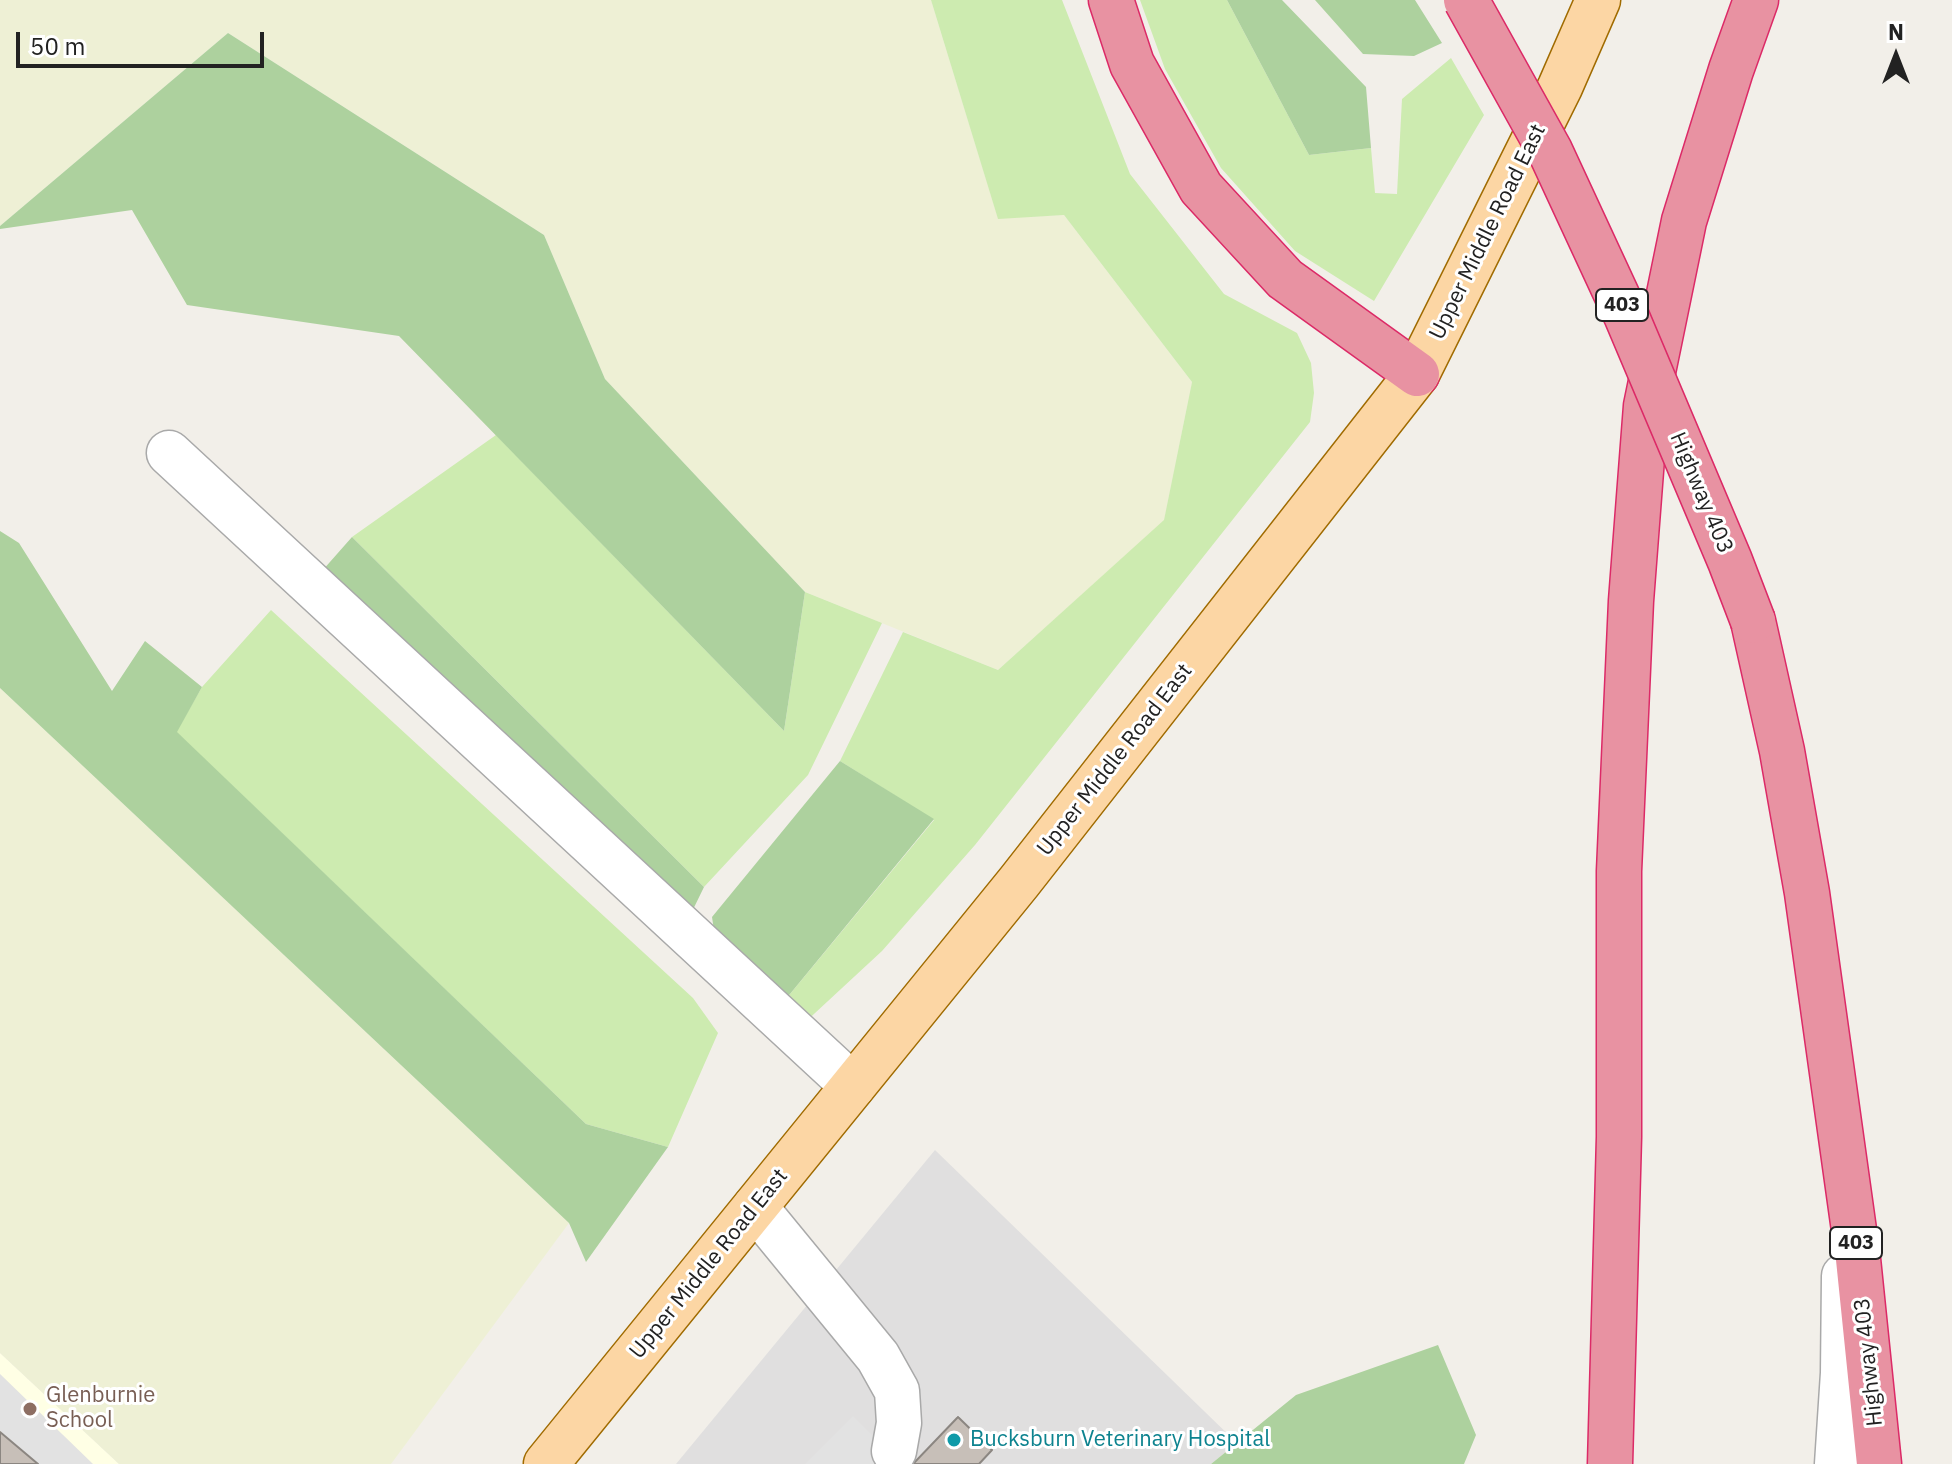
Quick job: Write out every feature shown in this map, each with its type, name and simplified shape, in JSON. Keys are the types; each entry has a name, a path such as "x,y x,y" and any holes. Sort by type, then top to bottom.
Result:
{"highway":[{"path":"1111,0 1132,64 1201,188 1285,279 1417,374"},
{"name":"Highway 403","path":"1466,0 1550,151 1614,287 1753,621 1785,765 1807,893 1846,1163 1879,1464"},
{"path":"1610,1464 1619,1137 1619,871 1631,601 1646,406 1684,221 1756,0"}],"main road":[{"name":"Upper Middle Road East","path":"546,1464 1019,882 1417,374 1560,87 1598,0"}],"street":[{"path":"169,453 853,1086"},
{"name":"Highway 403","path":"1824,1022 1843,1212 1844,1341 1837,1464"},
{"path":"755,1207 878,1357 897,1391 899,1423 894,1451"}],"shaded area":[{"path":"0,0 931,0 998,218 1064,215 1192,382 1164,521 998,670 805,592 605,379 544,235 228,33 0,226"},
{"path":"0,688 569,1223 391,1464 119,1464 0,1353"},
{"path":"935,1150 1237,1443 1211,1464 676,1464"},
{"name":"Glenburnie School","path":"0,1353 119,1464 0,1464"},
{"path":"0,1374 93,1464 37,1464 0,1431"},
{"path":"853,1416 896,1459 891,1464 805,1464"}],"green space":[{"path":"931,0 1062,0 1130,174 1224,294 1297,333 1311,363 1314,393 1310,422 975,845 882,951 801,1026 776,1011 934,820 840,761 903,632 998,670 1164,520 1192,382 1064,215 998,219"},
{"path":"1140,0 1227,0 1309,155 1371,148 1375,193 1397,194 1402,99 1451,58 1484,115 1374,301 1295,251 1221,168 1165,69"},
{"path":"1227,0 1282,0 1366,87 1371,148 1309,155"},
{"path":"1315,0 1415,0 1442,43 1414,56 1363,54"},
{"path":"228,33 544,235 605,379 805,592 784,731 399,336 187,305 132,210 0,229"},
{"path":"496,435 784,731 805,592 882,623 808,775 704,887 352,537"},
{"path":"0,531 19,543 112,691 145,641 202,687 177,732 586,1124 668,1147 586,1262 569,1223 0,688"},
{"path":"352,537 704,887 684,928 307,588"},
{"path":"271,610 693,998 718,1033 668,1147 586,1124 176,732 202,687"},
{"path":"840,761 934,819 776,1011 718,957 712,917"},
{"path":"1438,1345 1476,1435 1464,1464 1211,1464 1296,1395"}],"building":[{"name":"Bucksburn Veterinary Hospital","path":"958,1417 992,1450 979,1464 913,1464"},
{"path":"0,1432 38,1464 0,1464"}],"place":[{"name":"Glenburnie School","path":"30,1409"},
{"name":"Bucksburn Veterinary Hospital","path":"954,1440"}]}
